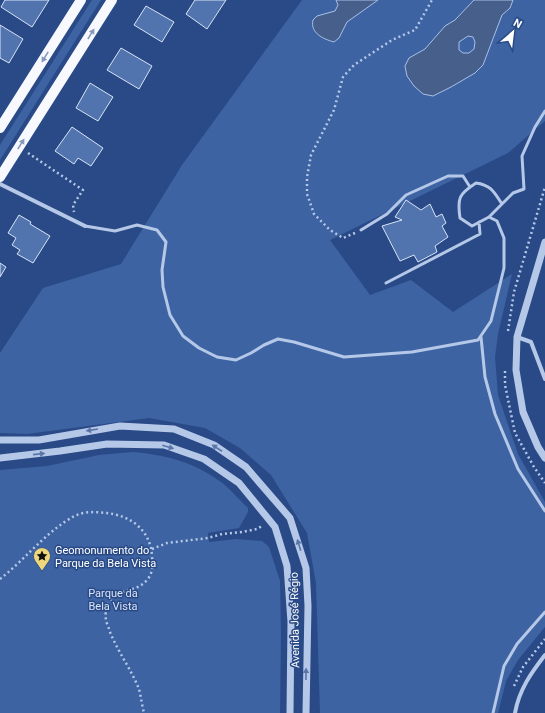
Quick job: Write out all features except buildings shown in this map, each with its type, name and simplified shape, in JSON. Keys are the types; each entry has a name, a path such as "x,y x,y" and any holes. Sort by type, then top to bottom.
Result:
{"main road":[{"path":"0,128 81,0"},
{"path":"0,177 112,0"}],"street":[{"path":"0,184 85,226"},
{"path":"545,242 517,337 516,370 523,412 538,447 545,458"},
{"path":"538,267 545,260"},
{"path":"517,337 531,342 545,379"},
{"name":"Avenida José Régio","path":"0,440 38,440 120,426 174,429 214,445 246,468 290,518 306,568 308,606 306,713"},
{"name":"Avenida José Régio","path":"0,458 107,444 164,445 204,459 239,483 275,527 287,566 291,622 290,713"},
{"path":"515,713 524,684 545,655"}],"lane":[{"path":"502,204 492,190 485,184 476,183 463,191 458,204 460,218 472,226 489,217 502,204 513,193 524,189 522,156 535,127 545,111"},
{"path":"362,230 387,214 406,195 435,181 448,176 463,176 470,187"},
{"path":"85,226 114,231 137,225 157,230 166,242 162,270 163,287 170,315 183,336 199,348 217,357 236,360 278,339 294,342 344,357 412,352 478,340 491,321 504,268 504,238 497,221 489,217"},
{"path":"386,284 480,234 479,222"},
{"path":"480,336 485,377 495,414 518,469 545,511"},
{"path":"493,713 504,666 517,644 545,612"}],"path":[{"path":"362,230 343,238 330,230 314,214 308,194 307,177 311,155 334,110 343,77 354,65 392,40 415,30 432,0"},
{"path":"19,147 83,190 73,205 74,220"},
{"path":"0,579 14,568 55,529 76,515 94,512 109,513 124,517 142,528 149,539 152,549 153,566 151,574 146,581 137,587 121,592 109,601 106,621 115,644 139,690 144,713"},
{"path":"152,549 167,543 208,538 222,534 257,529 271,522"}],"green space":[{"path":"92,0 101,0 0,160 0,145"},
{"path":"302,0 545,0 545,121 508,153 330,240 370,295 411,280 453,312 512,274 498,334 495,357 498,395 518,454 545,502 545,627 518,660 506,681 498,713 320,713 316,583 307,533 271,475 240,448 205,428 149,418 27,434 0,433 0,353 43,288 121,264 182,165"},
{"name":"Parque da Bela Vista","path":"133,452 167,457 198,468 222,483 248,508 248,512 239,528 208,533 209,542 236,539 262,541 269,547 280,581 280,713 0,713 0,470 47,466 99,455"}],"shaded area":[{"path":"336,0 378,0 347,22 339,38 334,42 318,35 315,32 313,28 313,20 317,16 335,11 338,5"},
{"path":"474,0 513,0 510,8 502,15 483,65 475,73 433,96 423,94 414,86 407,76 405,66 409,58 425,49 445,26 455,20","holes":["468,36 473,37 475,42 474,49 469,53 463,53 459,50 459,42"]}],"place":[{"name":"Geomonumento do Parque da Bela Vista","path":"42,571"}]}
